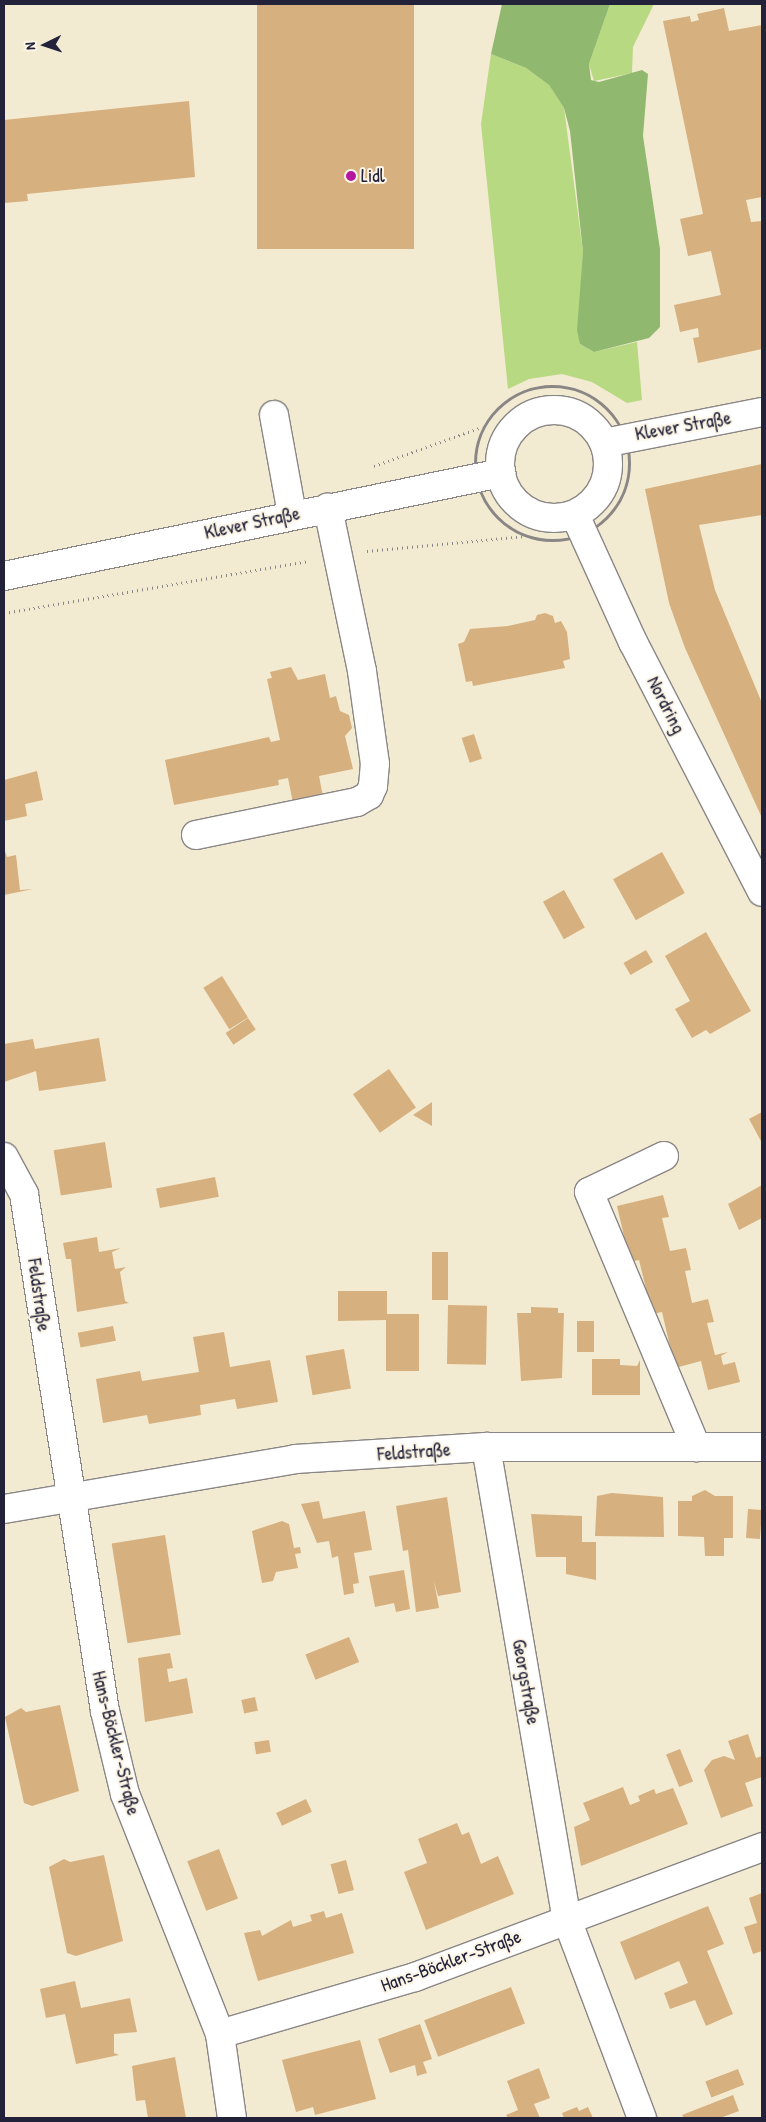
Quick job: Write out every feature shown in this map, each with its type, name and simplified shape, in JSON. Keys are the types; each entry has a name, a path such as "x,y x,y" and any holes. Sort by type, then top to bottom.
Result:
{"street":[{"path":"546,411 580,417 615,440 608,460 604,485 579,524 528,512 489,475 516,426 546,411"},
{"name":"Klever Straße","path":"615,440 762,412"},
{"path":"274,415 292,514"},
{"name":"Klever Straße","path":"4,576 292,514 489,475"},
{"path":"196,835 357,802 369,796 375,764 328,508"},
{"name":"Nordring","path":"579,524 633,642 762,892"},
{"path":"664,1156 588,1192 696,1447"},
{"name":"Feldstraße","path":"4,1157 24,1194 69,1498"},
{"name":"Feldstraße","path":"4,1509 295,1459 486,1447 762,1447"},
{"name":"Georgstraße","path":"486,1447 566,1917 642,2118"},
{"name":"Hans-Böckler-Straße","path":"69,1498 105,1711 126,1794 220,2034 232,2118"},
{"path":"566,1917 762,1847"},
{"name":"Hans-Böckler-Straße","path":"220,2034 415,1977 566,1917"}],"path":[{"path":"4,613 384,548 525,536 555,541 579,524 608,517 624,492 630,464 615,440 606,407 589,394 569,386 542,386 509,396 482,427 474,446 489,475 488,510 525,536"}],"green space":[{"path":"502,4 610,4 589,64 591,80 599,82 642,70 648,74 643,136 660,249 660,327 649,338 594,352 580,344 577,330 583,252 570,131 564,108 549,85 526,68 491,54"},
{"path":"610,4 654,4 633,47 632,73 594,81 589,64"},
{"path":"491,54 526,68 549,85 564,108 583,252 580,344 594,352 637,342 642,400 627,403 592,382 562,374 529,379 508,389 481,124"}],"building":[{"name":"Lidl","path":"257,4 414,4 414,249 257,249"},
{"path":"724,8 729,31 762,25 762,197 746,200 751,222 762,221 762,349 698,363 693,338 699,337 698,328 680,332 674,305 721,295 711,251 688,256 680,219 703,214 663,21 690,16 691,22 699,20 697,14"},
{"path":"189,101 195,177 27,194 28,201 4,203 4,120"},
{"path":"762,464 762,515 699,525 715,590 762,703 762,818 685,648 669,603 645,489"},
{"path":"545,613 553,616 555,623 561,621 567,632 570,659 563,661 565,668 473,686 472,681 466,682 458,644 464,642 470,629 508,626 535,620 537,615"},
{"path":"291,667 298,680 325,674 330,698 336,696 340,711 349,715 352,728 345,736 353,769 319,776 323,797 293,803 288,778 278,780 279,785 174,805 165,760 269,737 271,742 280,740 267,679 272,678 270,672"},
{"path":"474,734 482,759 470,763 462,738"},
{"path":"37,771 43,800 25,804 27,816 4,821 4,780"},
{"path":"4,848 7,857 16,855 20,890 33,889 4,895"},
{"path":"662,852 685,893 636,920 613,879"},
{"path":"564,890 585,928 564,939 543,902"},
{"path":"706,932 751,1011 710,1034 706,1030 692,1038 675,1009 690,1001 665,956"},
{"path":"646,950 653,962 630,975 623,963"},
{"path":"222,976 248,1018 229,1029 203,988"},
{"path":"248,1018 256,1030 233,1045 226,1033"},
{"path":"99,1038 106,1081 39,1091 36,1071 4,1082 4,1044 33,1039 35,1049"},
{"path":"389,1069 416,1108 380,1133 353,1094"},
{"path":"432,1102 432,1126 413,1115"},
{"path":"762,1112 762,1143 749,1119"},
{"path":"105,1142 112,1187 61,1196 54,1150"},
{"path":"215,1177 219,1197 160,1208 156,1188"},
{"path":"762,1185 762,1218 739,1230 728,1204"},
{"path":"663,1195 669,1217 662,1218 670,1251 686,1248 691,1270 685,1271 692,1303 708,1299 714,1322 707,1323 715,1355 728,1352 721,1356 723,1365 735,1362 740,1382 708,1390 701,1361 675,1368 662,1312 652,1314 639,1260 630,1262 617,1206"},
{"path":"97,1237 99,1252 121,1248 112,1252 115,1269 126,1267 120,1272 125,1301 129,1303 77,1312 71,1259 66,1259 63,1243"},
{"path":"432,1252 448,1252 448,1300 432,1300"},
{"path":"338,1291 387,1291 387,1314 419,1314 419,1371 386,1371 386,1320 338,1321"},
{"path":"448,1305 487,1306 486,1365 447,1364"},
{"path":"531,1307 558,1308 558,1313 564,1313 562,1378 521,1381 517,1313 531,1313"},
{"path":"577,1321 594,1321 594,1352 577,1352"},
{"path":"113,1326 116,1341 81,1348 78,1333"},
{"path":"224,1332 230,1367 270,1360 278,1402 237,1409 235,1399 200,1405 201,1415 149,1424 147,1415 103,1423 96,1379 140,1371 142,1381 199,1372 193,1337"},
{"path":"344,1349 351,1388 313,1395 306,1356"},
{"path":"592,1359 620,1359 620,1365 637,1366 640,1360 640,1395 592,1395"},
{"path":"705,1490 715,1496 733,1496 733,1538 724,1538 724,1556 705,1556 704,1537 678,1536 678,1501 692,1501 692,1496"},
{"path":"612,1493 663,1497 664,1537 595,1536 597,1496"},
{"path":"447,1497 461,1592 438,1596 434,1581 439,1608 416,1612 408,1550 403,1551 396,1506"},
{"path":"319,1501 323,1519 365,1511 372,1550 354,1553 359,1583 353,1584 354,1593 344,1595 338,1556 332,1558 329,1541 317,1543 301,1504"},
{"path":"748,1509 762,1510 760,1539 746,1538"},
{"path":"531,1514 582,1516 582,1542 596,1542 596,1580 566,1574 566,1557 536,1557"},
{"path":"282,1521 289,1524 294,1548 300,1547 301,1553 295,1554 298,1568 276,1572 273,1581 262,1583 252,1531"},
{"path":"165,1535 181,1635 127,1643 112,1543"},
{"path":"404,1570 410,1609 396,1612 394,1603 375,1607 369,1576"},
{"path":"349,1637 359,1662 316,1680 305,1655"},
{"path":"170,1653 173,1668 167,1669 169,1682 187,1678 193,1713 145,1722 138,1658"},
{"path":"255,1697 258,1711 244,1714 241,1700"},
{"path":"60,1705 79,1791 32,1806 24,1803 5,1717 21,1708 26,1712"},
{"path":"748,1734 756,1758 762,1756 762,1777 745,1783 753,1806 721,1818 704,1770 712,1760 724,1756 735,1760 728,1741"},
{"path":"269,1740 271,1752 256,1754 254,1742"},
{"path":"680,1749 693,1781 679,1787 666,1755"},
{"path":"623,1787 630,1805 640,1801 638,1796 654,1789 656,1794 673,1788 688,1824 581,1866 574,1827 590,1820 583,1803"},
{"path":"306,1799 312,1812 282,1826 276,1813"},
{"path":"457,1823 462,1835 469,1832 481,1864 498,1856 514,1894 426,1930 404,1872 427,1863 418,1839"},
{"path":"219,1849 238,1898 206,1911 187,1861"},
{"path":"104,1855 123,1941 76,1956 67,1953 49,1867 64,1859 70,1862"},
{"path":"346,1860 354,1890 339,1894 331,1864"},
{"path":"762,1893 762,1951 753,1954 744,1927 757,1923 749,1898"},
{"path":"708,1906 724,1944 707,1951 733,2014 706,2026 695,2000 670,2009 664,1993 688,1983 679,1961 635,1980 620,1942"},
{"path":"324,1911 326,1918 342,1913 354,1953 258,1981 244,1933 260,1930 262,1936 291,1920 293,1927 312,1921 310,1915"},
{"path":"75,1981 81,2008 130,1998 137,2032 114,2034 114,2053 119,2055 76,2064 65,2014 46,2018 40,1989"},
{"path":"511,1987 525,2023 438,2057 424,2020"},
{"path":"420,2024 432,2059 423,2062 427,2073 417,2076 415,2065 390,2073 378,2039"},
{"path":"360,2040 376,2099 315,2115 313,2107 296,2112 282,2060"},
{"path":"175,2057 186,2118 148,2118 145,2100 136,2101 132,2066"},
{"path":"539,2068 550,2098 534,2104 540,2118 508,2118 506,2115 518,2110 507,2081"},
{"path":"738,2069 744,2085 711,2097 705,2082"},
{"path":"733,2095 739,2111 720,2118 684,2118 682,2115"},
{"path":"577,2107 579,2111 588,2107 593,2118 564,2118 562,2113"}],"place":[{"name":"Lidl","path":"351,176"}]}
